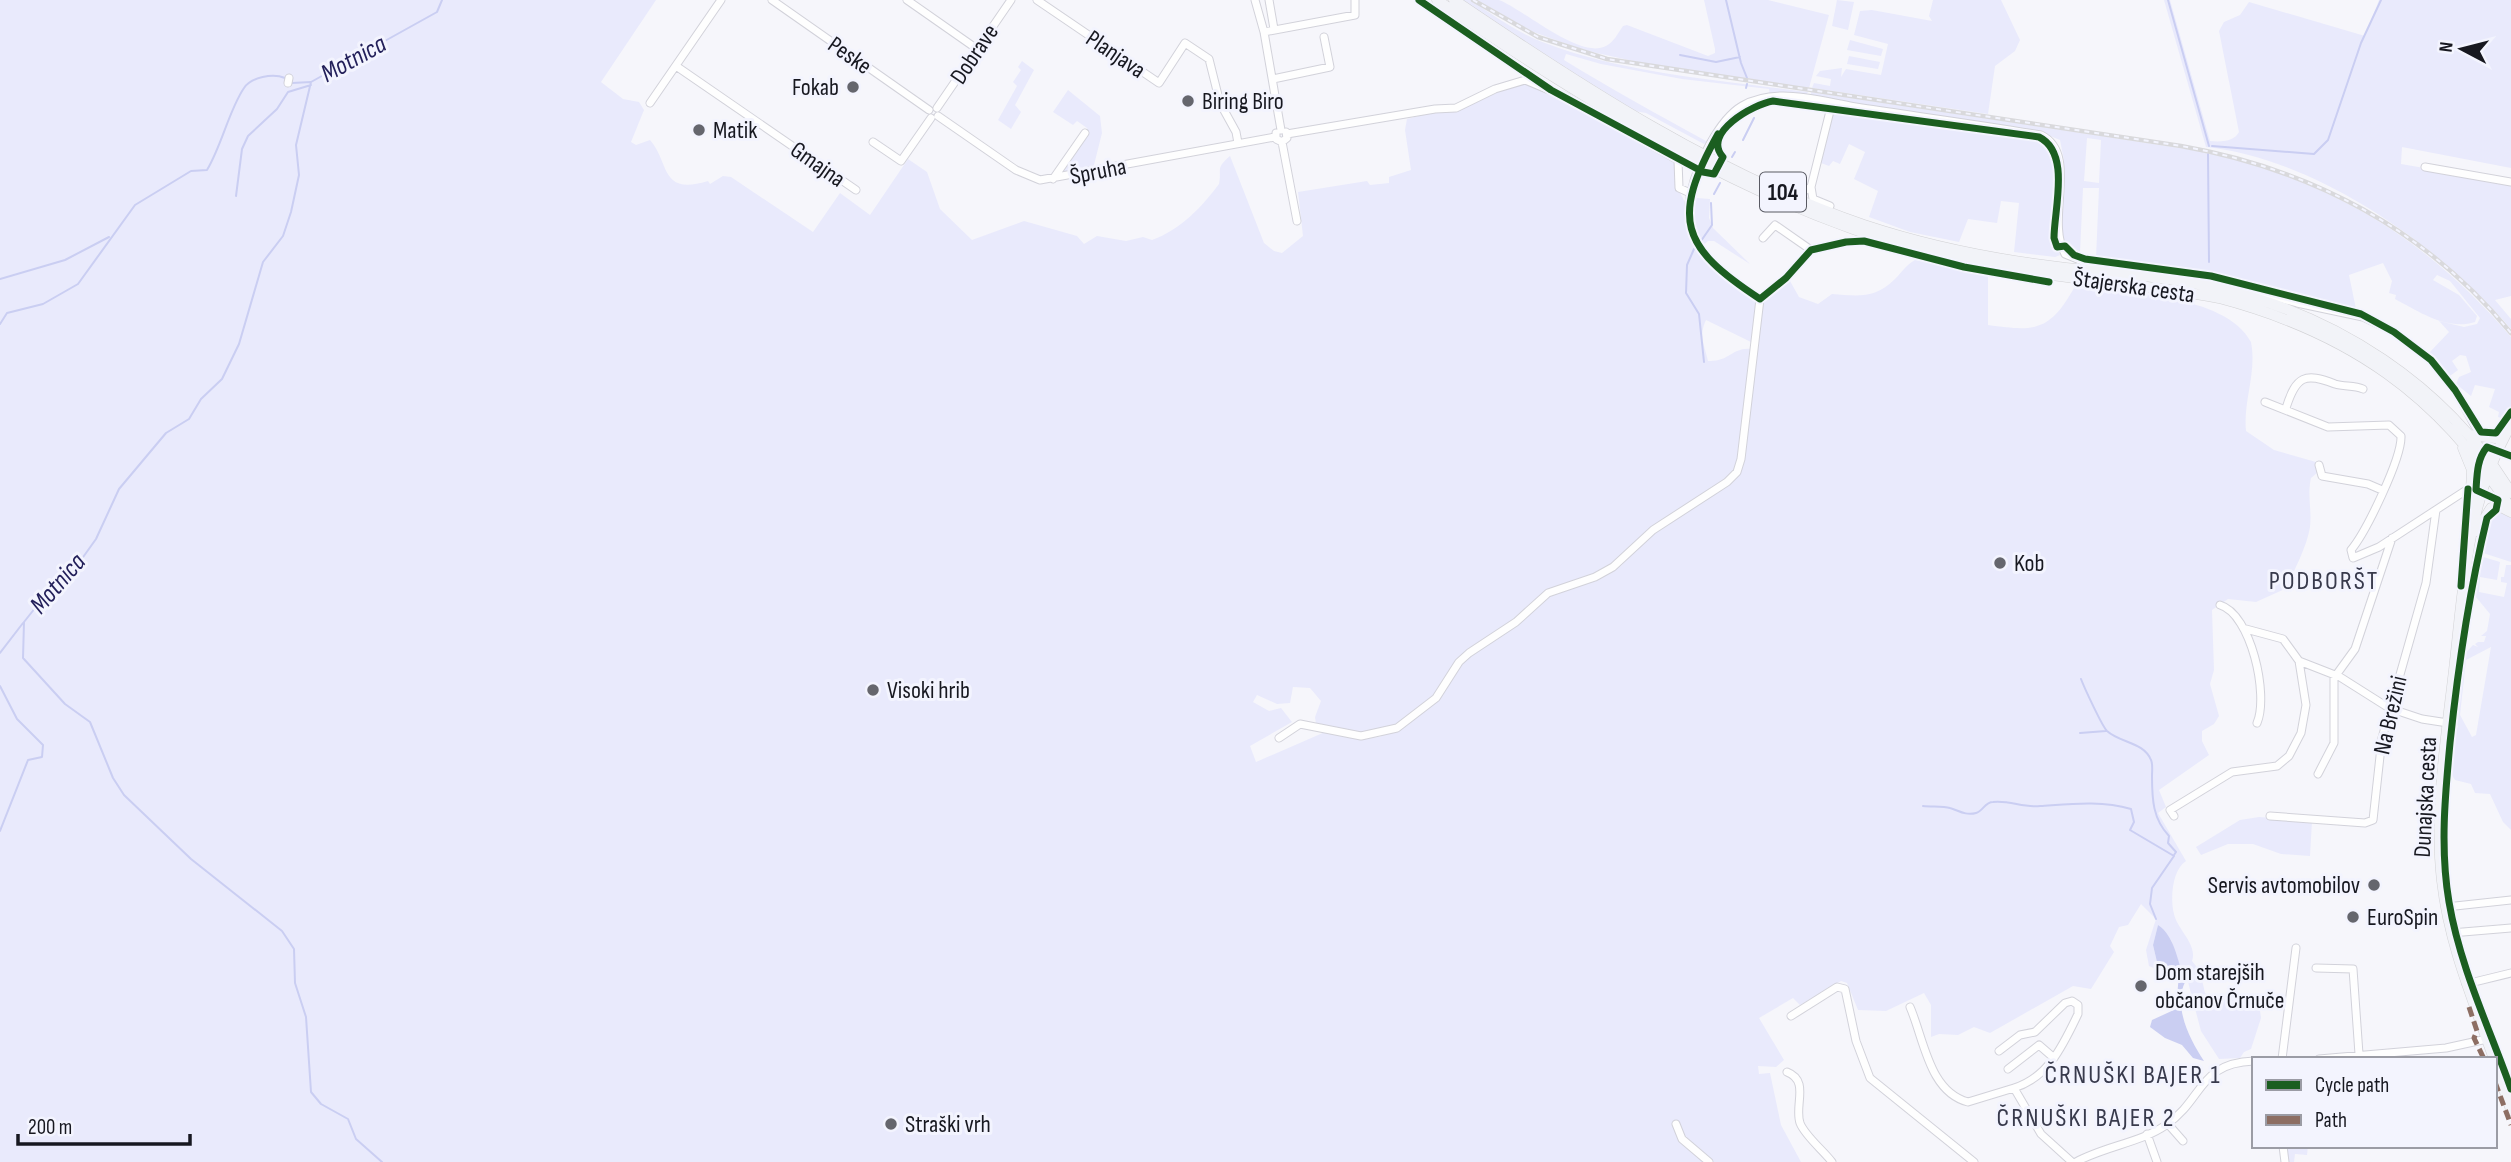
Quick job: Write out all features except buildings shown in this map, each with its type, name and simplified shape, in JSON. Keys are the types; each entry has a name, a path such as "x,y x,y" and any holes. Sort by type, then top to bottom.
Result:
{"main road":[{"name":"104","path":"1437,0 1589,94"},
{"name":"104","path":"1454,0 1589,94"},
{"name":"Štajerska cesta","path":"1589,94 1812,214 1922,251 1996,267 2179,290 2231,301 2283,317 2364,356 2410,390 2455,432 2511,493"},
{"name":"Štajerska cesta","path":"1705,158 1806,202 1892,234 2003,259 2181,281 2265,302 2364,347 2473,430 2511,510"},
{"path":"2473,430 2495,438 2511,418"},
{"path":"2492,470 2511,425"},
{"path":"2455,432 2472,470 2468,542"},
{"path":"2492,470 2511,438"},
{"name":"Dunajska cesta","path":"2456,649 2477,531 2492,470"},
{"name":"Dunajska cesta","path":"2492,470 2468,542 2448,723 2439,842 2445,907 2451,933 2466,984 2494,1057"},
{"path":"2477,531 2491,508 2511,510"},
{"name":"Dunajska cesta","path":"2497,1067 2511,1110"}],"street":[{"path":"650,103 721,0"},
{"name":"Peske","path":"772,0 934,113"},
{"path":"907,0 977,49"},
{"name":"Dobrave","path":"873,142 901,162 1011,0"},
{"name":"Planjava","path":"1037,0 1159,83 1185,43 1209,59 1220,103 1236,132 1238,143"},
{"path":"1255,0 1284,132"},
{"path":"1269,0 1274,29"},
{"path":"1264,32 1355,15 1355,0"},
{"path":"1273,79 1330,67 1324,37"},
{"name":"Gmajna","path":"676,66 856,190"},
{"path":"1297,221 1279,139 1284,132 1456,108 1495,89 1525,80 1566,97 1678,160 1679,188 1690,193"},
{"path":"1760,299 1731,281 1702,254 1690,225 1690,193 1705,158 1730,117 1740,107 1759,99 1785,96 2041,135 2057,147 2060,159 2057,233 2065,254 2085,262 2214,280 2297,303 2363,317 2394,332 2431,360 2455,390 2473,430"},
{"path":"1830,206 1801,193 1811,187 1832,103"},
{"name":"Špruha","path":"934,113 1028,177 1053,180 1238,143 1279,139"},
{"path":"1053,180 1085,133"},
{"path":"2425,167 2511,182"},
{"path":"1763,238 1775,225 1811,250"},
{"path":"1279,738 1300,724 1361,736 1397,728 1436,698 1459,662 1469,653 1516,622 1548,593 1595,577 1613,567 1653,530 1727,482 1737,472 1741,459 1760,299 1786,278 1811,250 1864,241 1950,264 2049,282"},
{"path":"2286,408 2296,387 2309,377 2319,376 2336,384 2363,389"},
{"path":"2265,402 2286,408 2310,422 2328,427 2357,428 2380,425 2396,430 2402,445 2351,556 2358,558 2468,489"},
{"path":"2319,465 2322,475 2368,484 2382,490"},
{"name":"Na Brežini","path":"2270,816 2365,823 2373,820 2380,752 2389,708 2426,583 2436,510"},
{"path":"2318,774 2334,743 2335,675 2355,649 2392,538"},
{"path":"2220,605 2227,608 2246,629 2261,684 2262,708 2257,723"},
{"path":"2174,816 2170,810 2222,777 2239,770 2277,766 2289,756 2301,733 2306,705 2299,661 2283,639 2246,629"},
{"path":"2299,661 2335,675 2389,708 2422,719 2448,723"},
{"path":"2445,907 2511,900"},
{"path":"2451,933 2511,928"},
{"path":"2281,1057 2297,948"},
{"path":"2316,968 2353,968 2359,1055"},
{"path":"2466,984 2511,973"},
{"path":"1791,1016 1837,987 1844,989 1856,1041 1870,1078 1974,1162"},
{"path":"1910,1007 1935,1074 1955,1096 1973,1102 2036,1079 2054,1058 2078,1014 2078,1005 2072,1001 2064,1003 2035,1032 2020,1035 1999,1051"},
{"path":"2339,1057 2431,1050 2487,1039"},
{"path":"2008,1069 2039,1045 2054,1058"},
{"path":"2014,1088 2041,1134 2074,1162 2147,1135 2168,1124 2214,1072 2232,1063 2252,1061"},
{"path":"1787,1072 1795,1076 1799,1083 1800,1123 1832,1162"},
{"path":"1676,1124 1682,1139 1709,1162"},
{"path":"2168,1124 2183,1141"},
{"path":"2147,1135 2157,1162"}],"shaded area":[{"path":"0,0 656,0 601,82 623,99 639,102 644,110 631,142 636,145 650,140 668,174 681,184 708,181 710,184 723,176 731,177 813,232 840,193 870,215 908,159 927,172 940,209 972,240 1024,221 1077,236 1084,244 1097,236 1126,241 1143,237 1152,240 1181,224 1205,201 1219,184 1221,166 1230,156 1264,243 1274,251 1282,253 1303,236 1298,192 1367,181 1370,185 1389,183 1389,177 1411,170 1405,130 1407,119 1434,112 1458,111 1520,82 1556,94 1673,159 1677,166 1675,188 1684,201 1695,249 1756,303 1751,342 1706,320 1703,331 1708,361 1721,359 1739,350 1751,349 1737,469 1726,480 1641,537 1616,563 1593,576 1546,592 1523,614 1467,652 1452,667 1439,691 1399,725 1386,731 1358,733 1316,724 1315,717 1321,701 1310,688 1293,687 1290,703 1277,704 1257,695 1253,702 1269,711 1281,708 1292,722 1250,746 1256,762 1325,732 1362,738 1379,737 1403,728 1439,698 1469,655 1512,628 1553,592 1594,579 1621,566 1647,537 1670,518 1739,474 1759,310 1766,297 1790,281 1799,297 1818,304 1832,294 1866,295 1880,290 1915,260 1988,275 1988,325 2017,328 2038,326 2056,314 2074,288 2171,298 2219,314 2238,326 2251,342 2252,365 2246,431 2274,450 2316,462 2317,473 2311,478 2308,535 2287,588 2256,602 2228,599 2212,610 2214,670 2210,684 2219,716 2214,724 2202,731 2202,741 2209,755 2159,790 2166,807 2158,813 2186,861 2181,865 2173,885 2172,901 2176,920 2190,943 2192,961 2200,971 2205,993 2215,998 2259,1003 2261,1018 2251,1049 2244,1052 2240,1058 2219,1059 2201,1031 2188,982 2185,982 2171,940 2158,925 2153,945 2157,962 2174,970 2179,978 2149,966 2146,950 2156,919 2141,904 2128,925 2119,927 2110,946 2114,952 2091,989 2073,986 1990,1033 1974,1027 1958,1035 1939,1034 1931,1037 1931,1005 1924,993 1886,1011 1858,1010 1847,983 1841,981 1800,1005 1793,998 1759,1018 1784,1060 1776,1067 1758,1066 1759,1074 1770,1073 1781,1125 1801,1162 0,1162"},
{"path":"1461,0 1471,0 1506,24 1535,39 1607,62 1674,75 1808,92 1806,95 1770,95 1769,89 1682,79 1601,64 1566,54 1564,60 1706,141 1735,105 1704,144 1646,113 1635,111 1590,85"},
{"path":"1477,0 1499,0 1552,32 1582,46 1606,46 1614,40 1623,26 1627,25 1708,56 1715,53 1715,49 1704,0 1768,0 1829,15 1809,88 1647,64 1583,50 1531,31"},
{"path":"1837,0 1854,2 1848,30 1832,26"},
{"path":"1933,0 2001,0 2020,40 2015,51 1995,66 1988,114 1812,88 1814,83 1830,86 1831,79 1816,76 1820,71 1842,68 1841,77 1846,69 1881,75 1888,44 1854,35 1860,11 1872,10 1932,21 1929,16"},
{"path":"2164,0 2170,0 2210,141 2218,141 2230,140 2239,132 2219,31 2224,22 2240,15 2249,2 2365,36 2379,0 2511,0 2511,168 2402,147 2401,164 2511,183 2511,296 2495,300 2511,319 2511,329 2449,267 2374,211 2333,188 2290,169 2248,155 2206,147"},
{"path":"1850,40 1883,49 1881,56 1847,50"},
{"path":"1849,56 1880,62 1878,69 1847,64"},
{"path":"1022,61 1034,70 1015,105 1021,112 1011,129 998,120 1017,86 1013,82 1021,70 1018,67"},
{"path":"1068,90 1100,116 1102,133 1093,169 1059,176 1089,134 1087,128 1077,121 1073,125 1053,112"},
{"path":"1811,92 2206,152 2295,180 2336,198 2411,243 2479,302 2511,337 2511,409 2504,419 2498,417 2499,412 2489,407 2495,389 2475,385 2471,396 2456,384 2459,377 2471,372 2466,356 2460,355 2452,361 2458,370 2450,376 2429,353 2449,332 2439,321 2443,322 2395,299 2396,295 2389,293 2392,281 2383,263 2349,275 2356,309 2297,299 2207,273 2096,258 2099,188 2083,188 2080,253 2073,252 2060,234 2064,160 2060,140 2038,131 1811,96","holes":["2087,138 2101,140 2099,183 2084,181","2437,275 2450,281 2480,318 2477,324 2464,327 2444,322 2475,322 2477,316 2459,295 2433,280"]},
{"path":"1833,110 2012,134 2048,145 2054,153 2056,164 2053,238 2060,255 2055,257 2014,252 2019,203 2001,201 1997,223 1968,219 1959,242 1910,232 1869,217 1878,191 1854,179 1865,152 1849,144 1840,164 1833,161 1829,166 1821,163"},
{"path":"1697,198 1710,199 1709,218 1713,228 1750,264 1714,241 1708,241 1701,247 1691,208"},
{"path":"2501,510 2511,518 2511,562 2480,552 2489,518"},
{"path":"2480,556 2500,562 2497,580 2480,577 2479,592 2504,597 2507,583 2501,582 2501,577 2504,577 2506,565 2511,565 2511,830 2503,822 2490,794 2475,793 2471,784 2455,780 2450,772 2453,731 2458,727 2455,720 2461,658 2473,645 2478,647 2475,644 2484,642 2486,636 2481,636 2487,631 2490,614 2471,591","holes":["2491,647 2476,735 2472,737 2460,715 2466,660"]},
{"path":"2259,817 2312,821 2310,856 2281,854 2253,844 2228,844 2201,855 2196,847 2240,820"},
{"path":"2308,1148 2307,1155 2295,1154 2294,1162 2287,1162 2287,1150"}],"water":[{"path":"2158,925 2168,936 2175,951 2185,982 2182,1012 2193,1043 2204,1061 2193,1058 2182,1045 2165,1038 2150,1027 2152,1020 2176,1009 2179,974 2157,962 2153,945"}],"waterway":[{"name":"Motnica","path":"382,1162 356,1139 348,1119 321,1104 311,1092 306,1017 295,983 294,949 282,931 191,859 124,795 113,778 90,722 65,704 23,658 24,622 58,579 81,560 96,539 119,489 166,433 189,419 201,399 222,379 239,344 263,262 283,236 291,212 299,175 296,145 311,82 437,12 442,0"},
{"path":"1726,0 1747,78"},
{"path":"2168,0 2209,146"},
{"path":"2212,146 2314,154 2328,140 2361,43 2381,0"},
{"path":"1680,55 1716,62 1740,57"},
{"path":"0,324 7,313 43,304 78,284 135,205 191,171 207,170 247,84 263,77 285,78"},
{"path":"292,83 311,82"},
{"path":"1746,88 1747,84"},
{"path":"236,196 242,149 248,136 277,109 288,92 311,85"},
{"path":"1743,140 1754,118"},
{"path":"1732,157 1735,152"},
{"path":"2208,154 2209,262"},
{"path":"1714,194 1720,183"},
{"path":"1701,241 1712,225 1711,203"},
{"path":"0,279 65,260 109,237"},
{"path":"1694,249 1687,265 1686,293 1699,314 1704,362"},
{"path":"0,653 23,623"},
{"path":"2081,679 2107,731 2148,754 2152,766 2154,809 2169,836 2168,843 2176,852 2174,855"},
{"path":"0,686 17,719 43,745 42,757 28,760 0,831"},
{"path":"2080,733 2106,731"},
{"path":"1923,806 1947,807 1968,814 1978,812 1990,802 2034,806 2097,804 2131,809 2134,822 2130,830 2174,856 2152,888 2150,904 2156,919"}],"railway":[{"path":"1473,0 1538,37 1607,59 2181,146 2276,170 2363,209 2404,235 2478,296 2511,333"}],"marked path":[{"path":"2469,1007 2477,1031 2474,1038 2483,1057"},
{"path":"2497,1087 2511,1125"}],"cycle path":[{"path":"1419,0 1551,90 1703,172 1714,174 1723,157 1718,148 1724,130 1743,114 1773,101 2039,137 2049,145 2058,168 2054,238 2057,247 2065,246 2074,255 2085,259 2211,276 2361,314 2394,332 2431,360 2455,390 2481,432 2496,433 2511,412"},
{"path":"1718,134 1693,188 1691,229 1699,246 1713,263 1760,299 1786,278 1811,250 1846,242 1864,241 1964,267 2049,282"},
{"path":"2511,456 2487,447 2478,467 2476,490 2498,500 2496,510 2487,518 2465,630 2450,743 2444,842 2446,882 2460,950 2511,1089"},
{"path":"2461,586 2468,489"}],"place":[{"name":"Fokab","path":"853,87"},
{"name":"Biring Biro","path":"1188,101"},
{"name":"Matik","path":"699,130"},
{"name":"Kob","path":"2000,563"},
{"name":"Visoki hrib","path":"873,690"},
{"name":"Servis avtomobilov","path":"2374,885"},
{"name":"EuroSpin","path":"2353,917"},
{"name":"Dom starejših občanov Črnuče","path":"2141,986"},
{"name":"Straški vrh","path":"891,1124"}],"district":[{"name":"PODBORŠT","path":"2324,580"},
{"name":"ČRNUŠKI BAJER 1","path":"2133,1074"},
{"name":"ČRNUŠKI BAJER 2","path":"2086,1117"}]}
